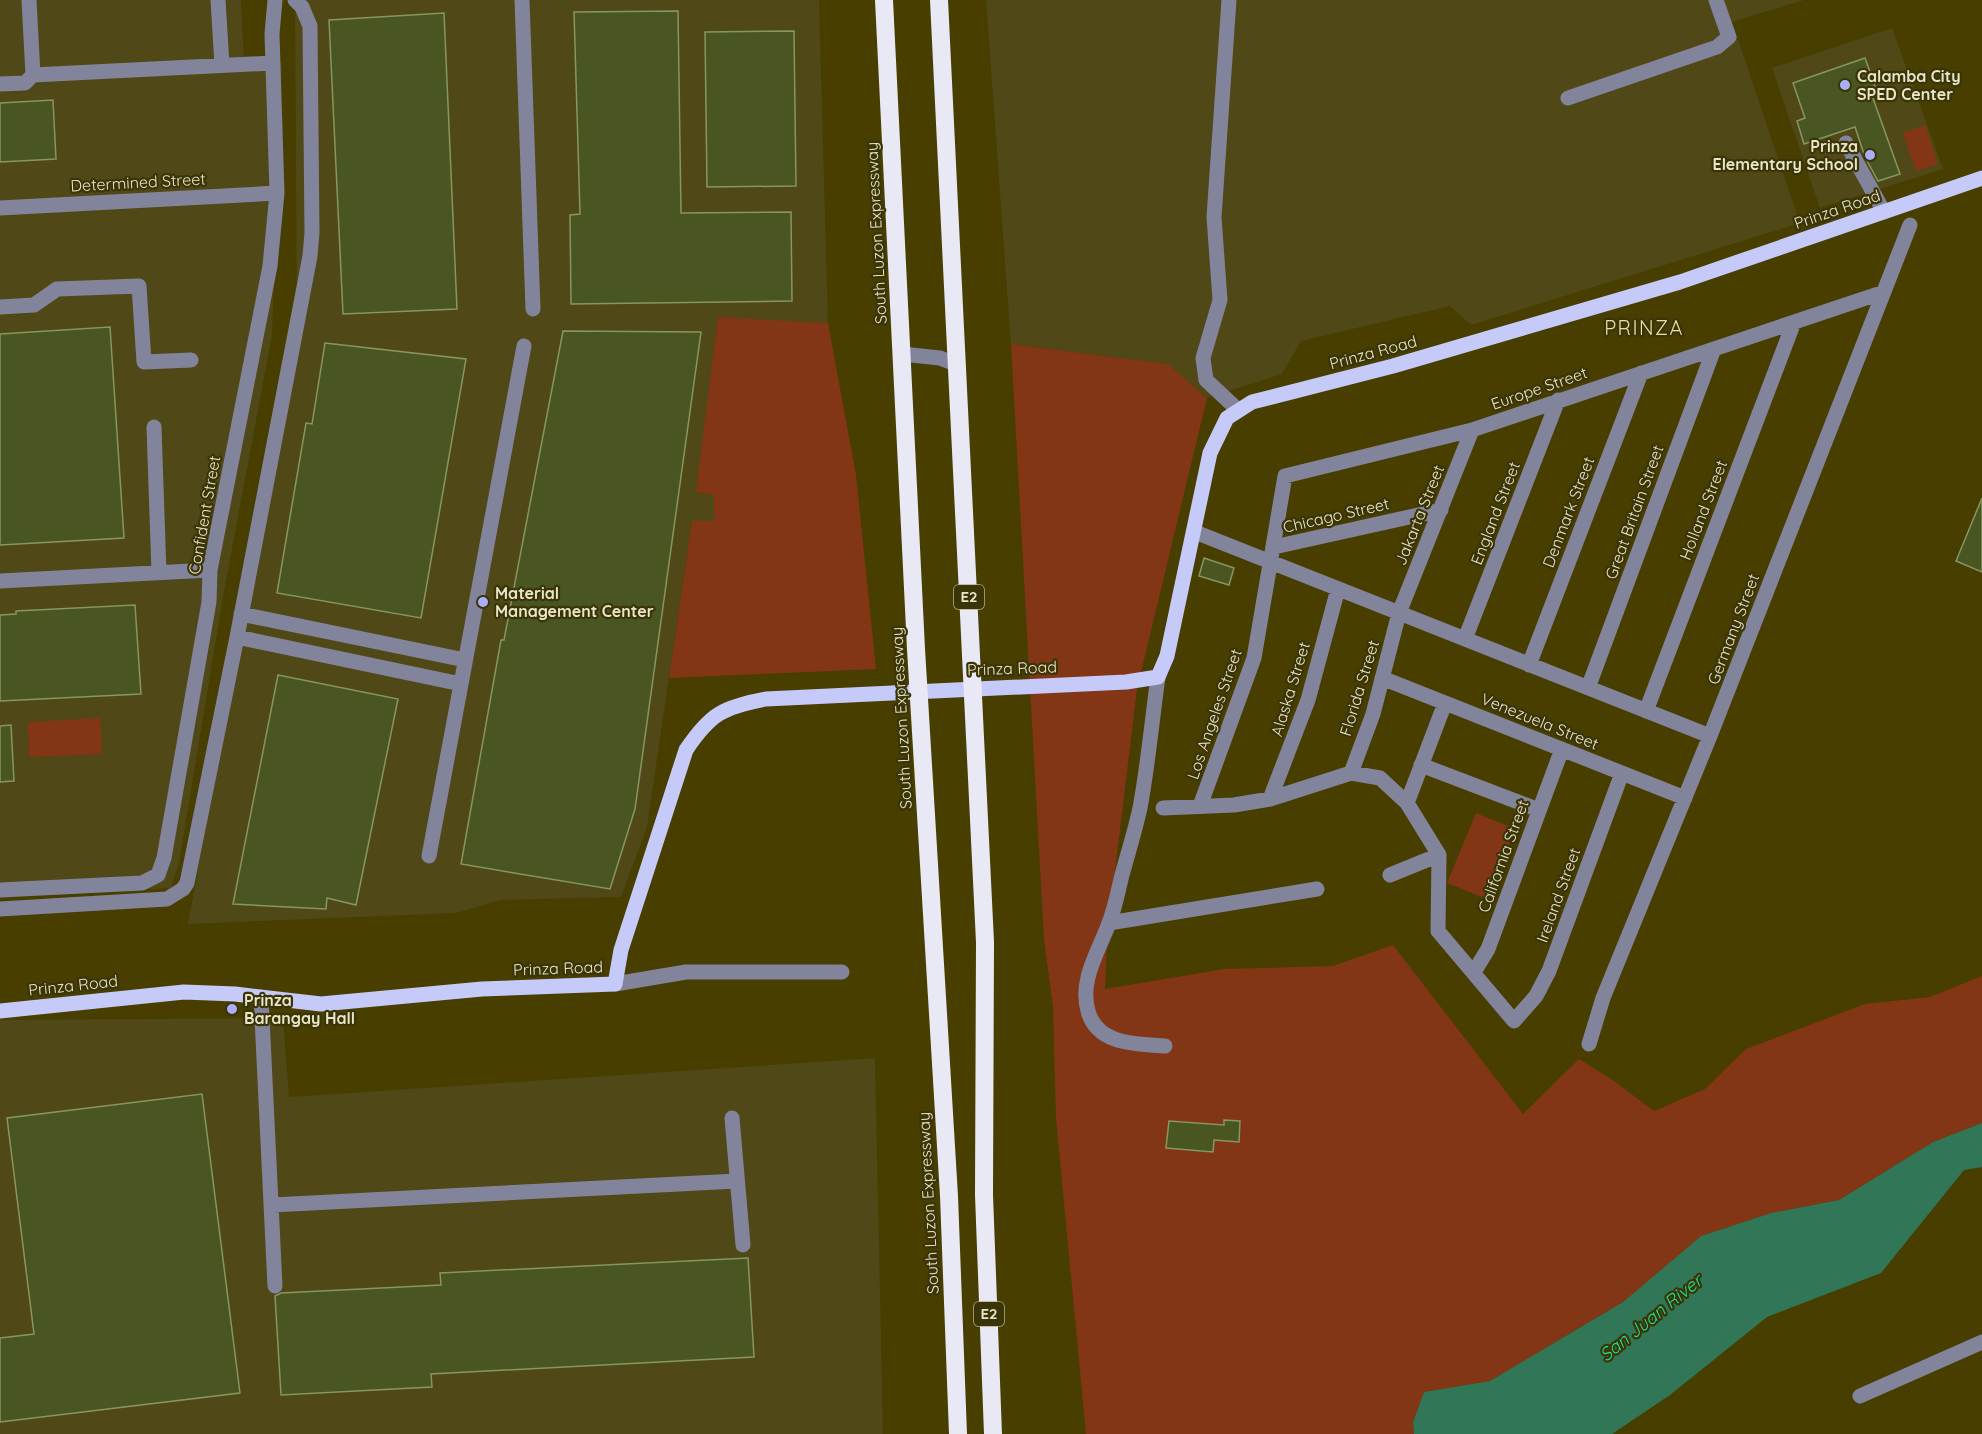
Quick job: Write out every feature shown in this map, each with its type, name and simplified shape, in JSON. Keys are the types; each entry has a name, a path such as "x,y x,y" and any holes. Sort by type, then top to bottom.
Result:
{"highway":[{"name":"South Luzon Expressway","path":"884,0 949,1196 958,1434"},
{"name":"E2","path":"939,0 984,942 984,1195 993,1434"}],"main road":[{"name":"Prinza Road","path":"0,1011 184,992 321,1004 482,989 615,984 621,950 686,750 703,724 722,709 739,704 844,694 1126,682 1158,677 1167,656 1210,453 1227,418 1238,410 1252,402 1393,366 1680,282 1982,178"}],"street":[{"path":"29,0 33,75"},
{"path":"218,0 222,65"},
{"name":"Confident Street","path":"0,890 142,883 158,875 164,858 209,602 210,570 270,266 278,193 272,63 275,0"},
{"path":"0,909 167,899 183,889 187,883 304,292 312,233 310,26 302,7 295,0"},
{"path":"522,0 533,309"},
{"path":"1228,0 1214,217 1220,300 1203,358 1206,380 1238,410"},
{"path":"1568,98 1717,48 1729,37 1716,0"},
{"path":"0,84 25,82 33,75 272,63"},
{"path":"1846,143 1884,212"},
{"name":"Determined Street","path":"0,208 278,193"},
{"name":"Germany Street","path":"1588,1044 1603,998 1710,736 1910,225"},
{"path":"0,307 34,305 57,289 139,286 144,363 192,360"},
{"name":"Europe Street","path":"1273,555 1285,476 1472,430 1884,292"},
{"name":"Holland Street","path":"1646,711 1794,322"},
{"path":"429,856 524,346"},
{"name":"Great Britain Street","path":"1588,688 1714,349"},
{"path":"902,354 940,358 958,365"},
{"name":"Denmark Street","path":"1529,665 1641,373"},
{"name":"England Street","path":"1465,639 1558,400"},
{"path":"154,427 159,573"},
{"name":"Jakarta Street","path":"1399,613 1472,430"},
{"name":"Chicago Street","path":"1273,555 1441,510"},
{"path":"1195,532 1273,555 1338,589 1710,736"},
{"name":"Los Angeles Street","path":"1200,806 1254,658 1273,555"},
{"path":"0,581 210,570"},
{"name":"Alaska Street","path":"1270,799 1308,700 1338,589"},
{"name":"Florida Street","path":"1350,773 1372,714 1399,613"},
{"path":"241,614 465,660"},
{"path":"237,638 461,684"},
{"path":"1158,677 1140,809 1109,923 1088,976 1088,1012 1096,1026 1107,1036 1127,1043 1165,1046"},
{"name":"Venezuela Street","path":"1382,678 1685,798"},
{"path":"1407,803 1445,703"},
{"name":"California Street","path":"1473,972 1488,949 1562,749"},
{"path":"1421,765 1539,810"},
{"path":"1162,808 1234,805 1270,799 1350,773 1380,778 1407,803 1439,855 1438,931 1473,972"},
{"name":"Ireland Street","path":"1473,972 1514,1021 1536,996 1549,971 1622,773"},
{"path":"1390,875 1439,855"},
{"path":"1109,923 1317,889"},
{"path":"615,984 686,972 842,972"},
{"path":"261,997 275,1286"},
{"path":"732,1118 743,1245"},
{"path":"272,1205 737,1181"},
{"path":"1860,1396 1982,1342"}],"shaded area":[{"path":"0,0 241,0 244,63 282,62 272,335 223,597 179,863 171,888 0,898"},
{"path":"295,0 819,0 828,323 718,318 697,492 714,495 714,521 692,521 647,827 621,897 501,900 456,913 188,924 297,331"},
{"path":"986,0 1804,0 1732,22 1800,223 1471,325 1450,306 1301,341 1282,374 1207,398 1167,364 1011,344"},
{"path":"1892,28 1943,169 1820,208 1772,68"},
{"path":"1925,125 1938,164 1916,171 1903,133"},
{"path":"718,317 828,323 856,475 876,669 669,678 692,521 714,521 714,495 696,492"},
{"path":"1011,344 1168,364 1207,398 1137,689 1107,937 1105,989 1224,969 1333,966 1393,945 1523,1114 1579,1059 1614,1081 1654,1111 1705,1089 1746,1049 1865,1004 1930,997 1982,976 1982,1123 1933,1142 1839,1200 1771,1213 1701,1236 1623,1302 1490,1381 1424,1392 1413,1422 1414,1434 1086,1434 1056,1119 1053,1007 1044,939"},
{"path":"100,718 102,754 29,757 28,722"},
{"path":"1476,813 1515,829 1487,899 1447,883"},
{"path":"283,1018 289,1097 875,1058 883,1434 0,1434 0,1020"}],"water":[{"name":"San Juan River","path":"1982,1123 1982,1167 1964,1170 1881,1273 1767,1317 1670,1395 1612,1434 1414,1434 1413,1422 1424,1392 1490,1381 1623,1302 1701,1236 1771,1213 1839,1200 1933,1142"}],"building":[{"path":"678,11 681,213 791,212 792,301 571,304 570,215 580,214 574,12"},
{"path":"444,13 457,309 343,314 329,20"},
{"path":"794,31 796,186 707,187 705,32"},
{"path":"1865,58 1875,86 1869,87 1900,174 1878,181 1865,157 1855,127 1804,144 1797,121 1805,118 1793,83"},
{"path":"53,100 56,159 0,162 0,103"},
{"path":"110,327 124,538 0,545 0,334"},
{"path":"563,331 701,332 635,809 610,889 461,864 501,640 504,640"},
{"path":"325,343 466,359 421,618 277,593 306,423 312,424"},
{"path":"1982,498 1982,572 1956,561"},
{"path":"1204,558 1234,568 1229,585 1199,576"},
{"path":"135,605 141,694 0,701 0,615 16,614 16,611"},
{"path":"278,675 398,699 356,905 327,898 326,909 233,904"},
{"path":"11,725 14,781 0,782 0,726"},
{"path":"202,1094 240,1393 0,1422 0,1338 34,1334 7,1118"},
{"path":"1224,1120 1240,1121 1239,1142 1214,1140 1213,1152 1166,1148 1169,1121 1224,1125"},
{"path":"748,1258 754,1357 431,1374 432,1387 281,1395 275,1296 281,1293 441,1285 440,1273"}],"place":[{"name":"Calamba City SPED Center","path":"1845,85"},
{"name":"Prinza Elementary School","path":"1870,155"},
{"name":"Material Management Center","path":"483,602"},
{"name":"Prinza Barangay Hall","path":"232,1009"}],"district":[{"name":"PRINZA","path":"1644,328"}]}
